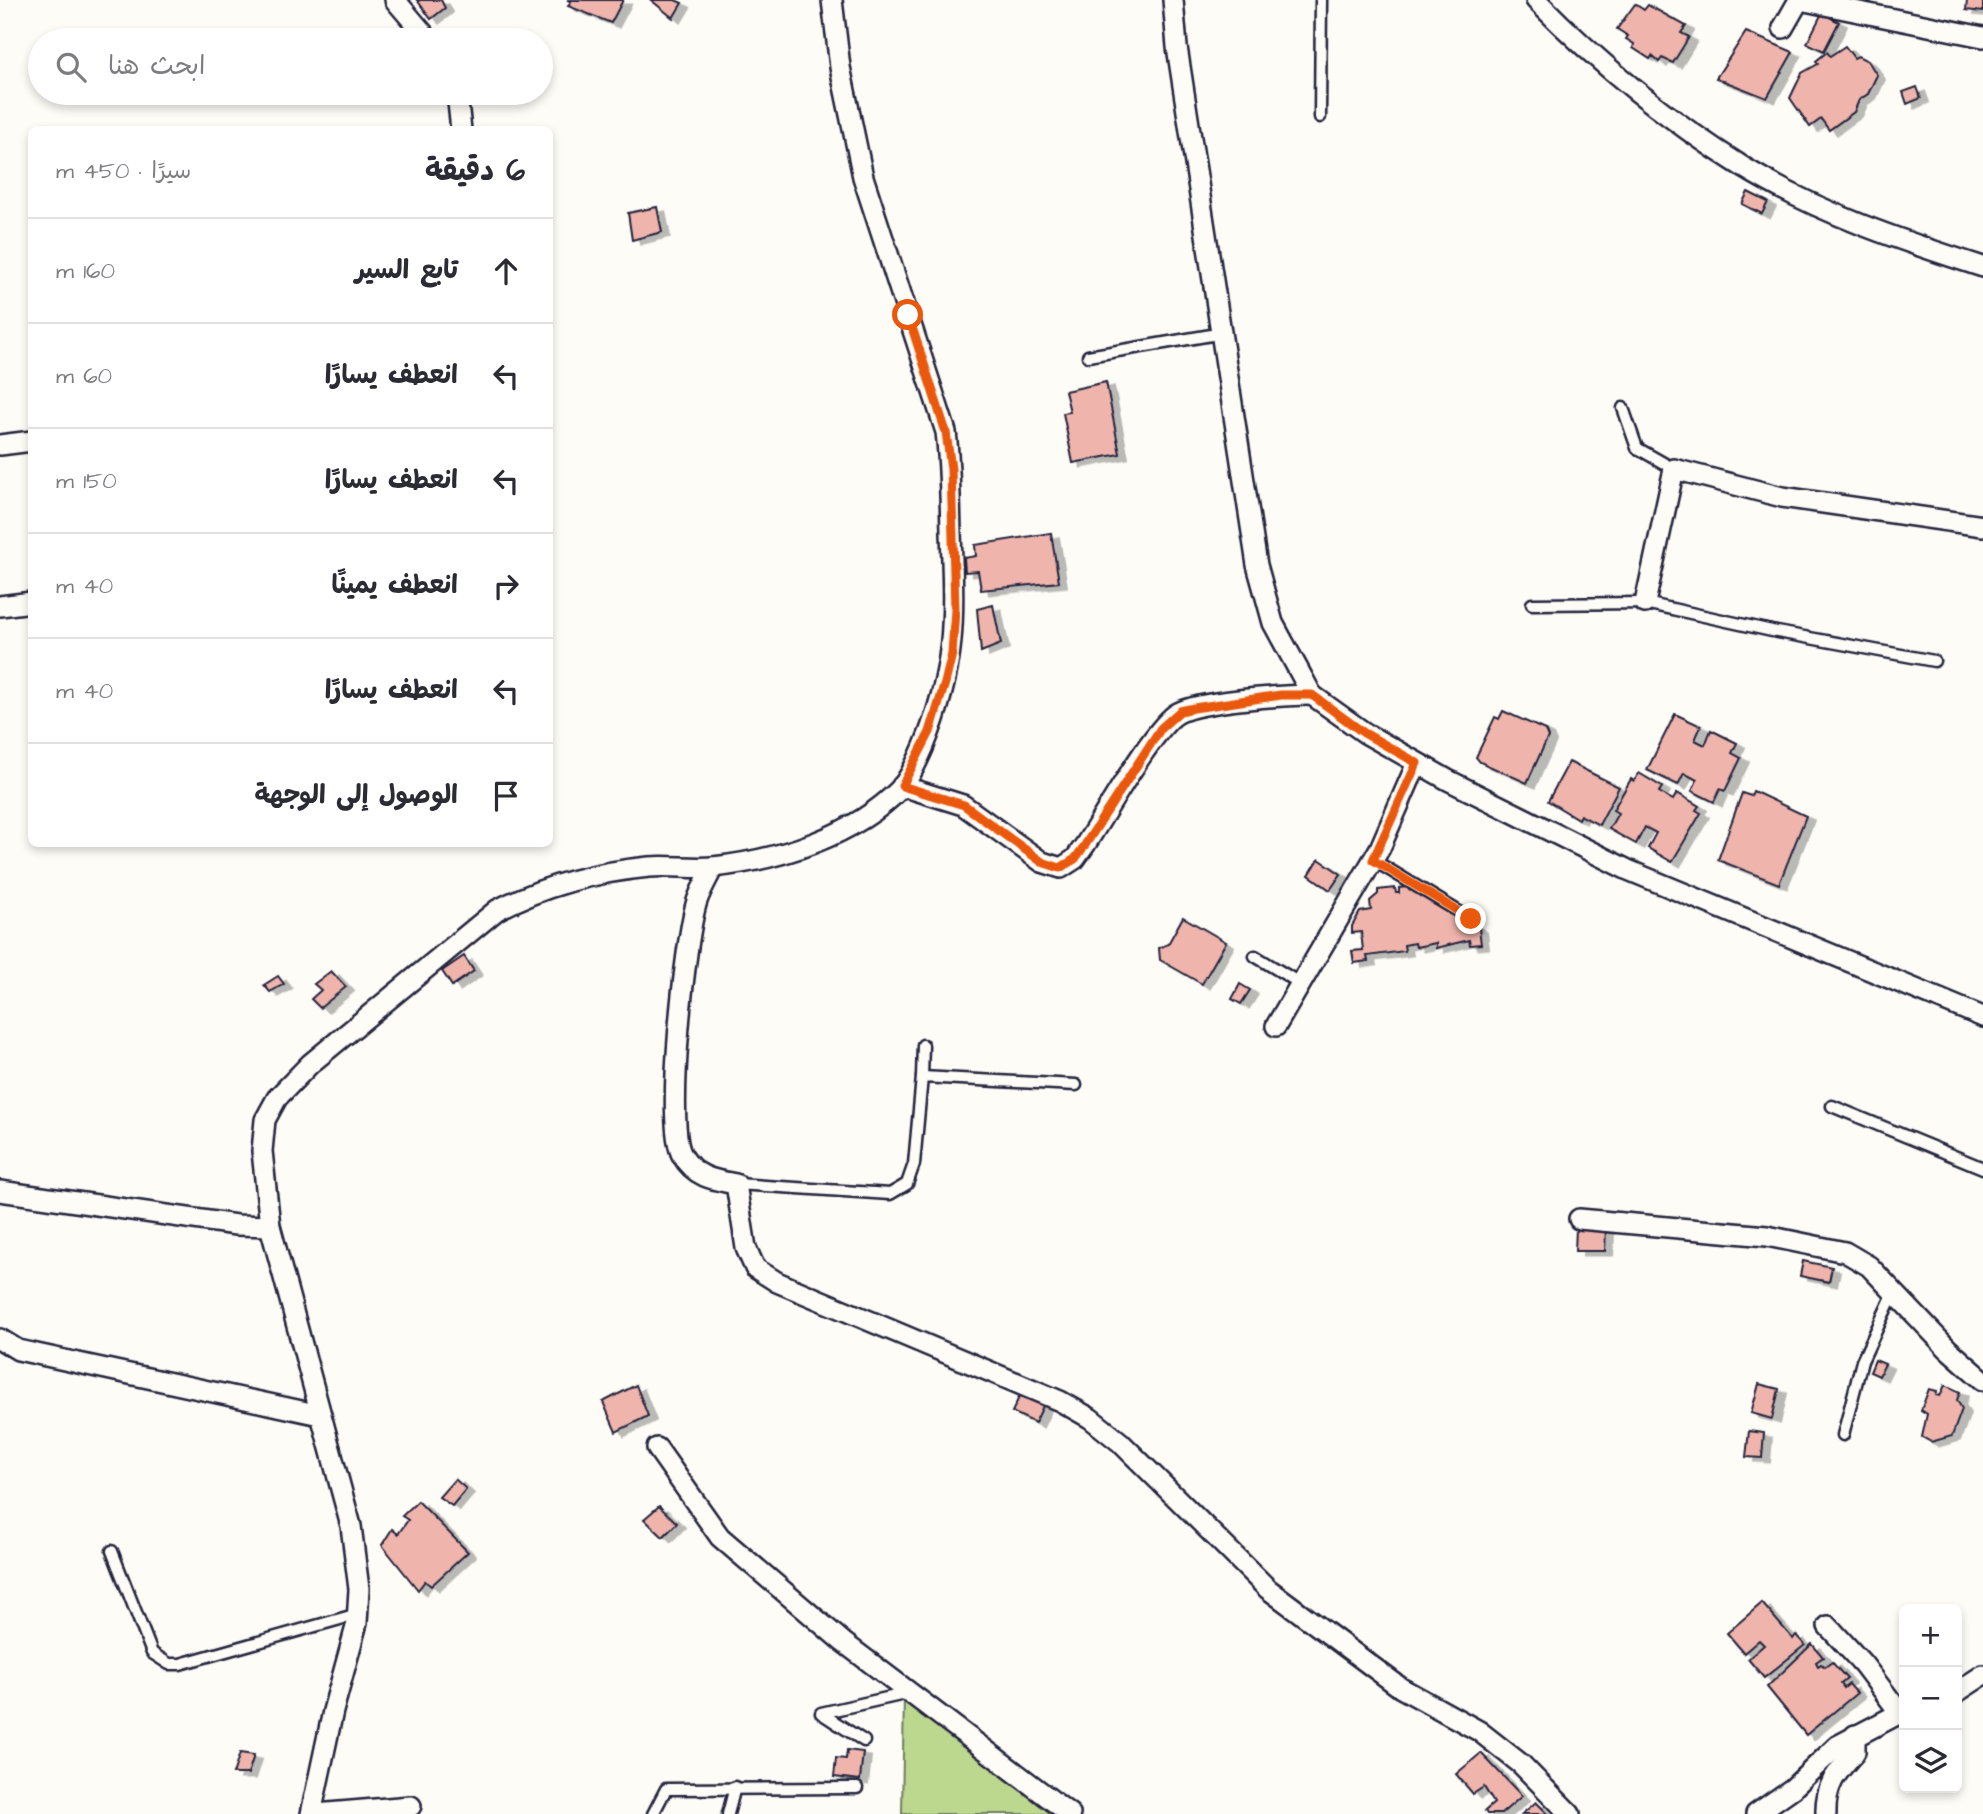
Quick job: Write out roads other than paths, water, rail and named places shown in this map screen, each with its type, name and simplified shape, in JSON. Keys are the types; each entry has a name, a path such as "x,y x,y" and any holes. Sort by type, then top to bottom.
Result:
{"street":[{"path":"395,0 419,28"},
{"path":"411,1806 313,1814 358,1614 351,1526 270,1226 262,1151 265,1120 277,1098 310,1064 497,910 538,892 584,878 650,867 713,867 785,852 829,836 861,820 902,786 930,732 952,654 955,609 951,469 946,432 926,362 863,177 845,91 832,0"},
{"path":"1173,0 1177,47 1259,575 1273,623 1312,695 1364,733 1417,763 1628,870 1983,1017"},
{"path":"1536,0 1646,99 1744,167 1850,218 1983,267"},
{"path":"1783,28 1799,0 1983,37"},
{"path":"458,105 461,126"},
{"path":"0,445 28,442"},
{"path":"1645,603 1674,469 1782,498 1983,526"},
{"path":"0,606 28,602"},
{"path":"902,786 970,808 1042,862 1060,868 1075,859 1170,718 1194,708 1281,695 1312,695"},
{"path":"1276,1026 1373,860 1417,763"},
{"path":"713,867 698,901 691,931 679,1035 676,1141 691,1168 705,1178 736,1184 746,1248 755,1268 777,1282 1060,1401 1090,1418 1120,1442 1268,1589 1401,1688 1479,1731 1521,1764 1570,1814"},
{"path":"0,1191 236,1225 270,1226"},
{"path":"1579,1219 1767,1236 1832,1248 1870,1266 1948,1349 1983,1380"},
{"path":"0,1339 18,1350 320,1415"},
{"path":"657,1448 720,1538 833,1633 1070,1814"},
{"path":"1828,1626 1899,1709"},
{"path":"1962,1689 1983,1675"},
{"path":"1756,1814 1793,1788 1837,1746 1899,1713"},
{"path":"1826,1814 1826,1794 1830,1780 1855,1752 1855,1735"}],"lane":[{"path":"1320,117 1321,0"},
{"path":"1087,356 1223,333"},
{"path":"1623,408 1637,448 1674,469"},
{"path":"1532,604 1645,603 1772,631 1934,660"},
{"path":"1373,860 1471,919"},
{"path":"1255,956 1301,984"},
{"path":"736,1184 890,1194 906,1184 914,1164 923,1045"},
{"path":"922,1077 1076,1085"},
{"path":"1832,1106 1983,1168"},
{"path":"1843,1435 1862,1361 1895,1292"},
{"path":"112,1551 152,1653 169,1664 180,1664 358,1614"},
{"path":"864,1741 821,1713 913,1692"},
{"path":"728,1814 735,1787"},
{"path":"653,1814 666,1789 857,1788"}]}
